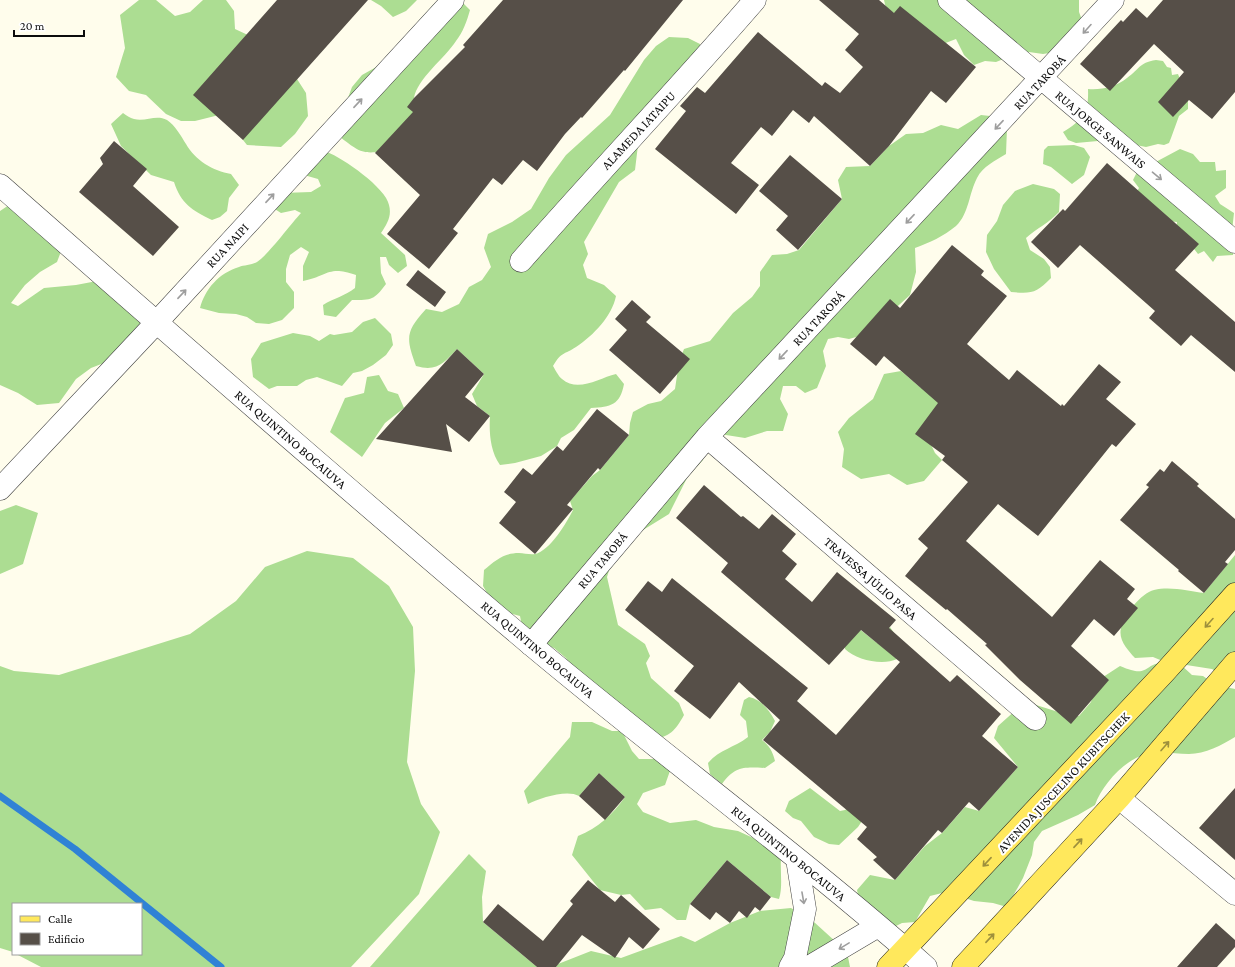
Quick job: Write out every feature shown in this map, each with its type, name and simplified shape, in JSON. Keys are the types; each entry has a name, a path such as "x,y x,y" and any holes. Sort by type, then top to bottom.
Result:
{"main road":[{"name":"AVENIDA JUSCELINO KUBITSCHEK","path":"888,967 906,950 1164,674 1235,594"},
{"path":"963,967 1119,798 1235,663"}],"street":[{"name":"RUA NAIPI","path":"0,489 156,323 452,0"},
{"name":"ALAMEDA IATAIPU","path":"521,261 609,161 698,65 755,0"},
{"name":"RUA JORGE SANWAIS","path":"949,0 1235,242"},
{"name":"RUA TAROBÁ","path":"531,645 707,437 1042,79 1113,0"},
{"name":"RUA QUINTINO BOCAIUVA","path":"0,184 156,323 531,645 797,859 926,967"},
{"name":"TRAVESSA JÚLIO PASA","path":"707,437 1035,719"},
{"path":"1119,798 1235,894"},
{"path":"790,967 795,958 805,909 797,859"},
{"path":"810,967 878,926"}],"green space":[{"path":"139,0 156,0 175,16 190,12 203,0 226,0 234,11 235,29 265,43 283,66 297,79 306,93 308,116 295,134 281,147 247,145 243,140 244,127 223,114 195,121 181,121 166,114 146,95 129,91 116,77 125,48 120,15"},
{"path":"371,0 417,0 406,11 393,17 381,6"},
{"path":"443,0 460,0 470,10 458,38 420,83 416,91 414,100 418,116 394,149 368,152 356,149 335,133 352,87 362,75 378,66 434,4"},
{"path":"884,0 1079,0 1079,12 1082,20 1056,52 1043,54 1029,52 1019,60 1006,58 996,62 985,61 974,65 964,55 956,39 943,44 887,13"},
{"path":"669,37 688,38 700,44 701,58 638,145 635,170 619,182 584,242 588,254 583,265 587,278 604,285 616,296 611,311 596,331 576,347 561,356 553,366 562,379 575,385 582,385 616,374 624,384 622,391 614,404 604,407 591,408 574,430 561,438 557,446 541,456 515,463 500,465 492,448 490,416 477,406 472,394 484,374 457,349 440,365 429,368 416,366 409,342 411,330 426,309 442,312 459,304 469,287 482,280 491,267 484,248 488,234 512,222 531,209 549,178 566,155 610,115 644,60 656,46"},
{"path":"1156,60 1163,61 1167,67 1171,68 1172,75 1178,74 1188,99 1188,109 1179,116 1169,143 1146,147 1131,144 1106,145 1098,141 1076,143 1068,140 1063,132 1080,119 1086,110 1088,89 1114,86 1131,75 1142,65"},
{"path":"123,113 138,120 163,118 167,120 180,134 190,150 199,160 224,173 231,174 239,185 229,198 227,211 220,217 212,220 188,206 180,196 174,182 151,175 121,146 111,124"},
{"path":"981,115 999,117 1007,128 1006,154 990,164 977,178 964,216 956,226 936,239 915,248 916,272 910,295 867,334 849,339 838,337 828,339 823,351 826,366 817,388 805,393 796,386 783,386 780,399 788,414 783,431 767,431 745,438 726,435 714,436 705,445 703,460 688,476 669,514 635,535 612,561 607,577 618,625 645,644 650,656 646,663 651,678 679,703 684,715 675,729 668,735 652,739 580,681 566,658 554,648 537,643 523,631 520,616 497,610 483,586 484,570 496,560 504,556 514,553 535,554 541,552 552,542 573,510 570,501 592,476 600,470 629,435 633,412 648,404 661,401 675,389 679,362 684,349 710,341 733,313 752,297 760,286 760,272 772,255 787,254 799,250 842,199 838,180 846,167 870,166 889,146 906,134 923,133 941,125 958,129"},
{"path":"1074,145 1084,148 1090,157 1084,175 1072,184 1051,167 1043,164 1044,150 1048,146"},
{"path":"1180,149 1193,154 1200,162 1215,162 1216,171 1226,170 1226,188 1215,196 1220,204 1234,213 1232,231 1233,255 1217,256 1213,262 1204,251 1198,254 1191,245 1176,232 1177,222 1167,221 1134,196 1139,188 1133,180 1137,172"},
{"path":"327,152 343,160 363,174 380,190 386,198 390,209 389,216 381,233 405,255 407,266 398,273 389,265 386,257 380,257 381,273 386,284 378,293 372,298 352,300 336,317 324,315 323,305 355,288 356,275 347,272 334,271 303,281 303,266 309,252 301,247 290,255 286,269 286,282 294,292 294,308 282,320 269,324 256,323 247,317 236,314 219,313 200,308 205,294 219,278 225,273 241,266 257,262 273,247 301,213 295,210 281,213 270,206 282,193 311,192 321,186 318,179 304,175"},
{"path":"1033,184 1054,189 1060,194 1059,212 1026,238 1030,250 1044,259 1050,267 1051,278 1037,290 1024,293 1011,292 994,269 986,252 987,235 997,221 1003,205 1015,191"},
{"path":"9,205 63,246 57,262 40,272 25,285 11,303 18,306 44,288 76,285 97,281 129,302 143,326 109,361 91,368 76,379 59,403 37,405 18,393 0,385 0,211"},
{"path":"375,318 391,334 393,345 386,355 362,371 353,373 342,386 317,377 306,380 297,386 277,386 269,389 253,377 251,359 261,343 293,333 310,336 319,341 330,334 334,335 352,332 363,322"},
{"path":"937,370 940,400 925,432 935,453 942,460 924,481 907,485 889,474 861,479 842,467 844,449 838,432 849,418 873,399 884,374 901,371 921,388"},
{"path":"379,375 388,391 398,394 404,408 385,423 362,457 330,432 345,398 364,393 367,377"},
{"path":"16,505 38,513 23,564 0,574 0,511"},
{"path":"307,551 353,558 389,586 413,627 415,671 407,762 421,804 440,832 419,894 351,967 41,967 18,955 142,955 142,903 12,903 12,952 0,948 0,666 14,671 59,675 190,634 236,601 265,567"},
{"path":"1235,555 1235,680 1223,676 1212,669 1180,664 1192,675 1203,676 1216,685 1235,689 1235,737 1219,746 1195,754 1162,752 1151,753 1138,757 1130,762 1115,774 1108,782 1098,797 1095,805 1078,815 1042,831 1034,842 1032,855 1023,878 1007,907 993,903 974,901 946,892 930,896 915,922 902,923 890,929 861,910 857,890 870,875 895,880 925,846 942,833 965,807 979,811 1018,767 994,738 998,726 1017,709 1036,705 1068,715 1079,716 1091,702 1097,681 1120,666 1130,670 1141,671 1152,665 1165,662 1153,657 1135,658 1122,641 1120,632 1129,611 1144,595 1154,590 1173,589 1204,593"},
{"path":"853,624 877,643 890,627 894,633 897,659 877,662 863,659 850,653 845,649 845,638"},
{"path":"749,697 758,700 765,706 775,721 770,732 762,740 767,744 775,761 765,768 740,769 731,774 722,784 710,774 708,763 717,755 748,737 746,721 740,715 744,700"},
{"path":"572,722 592,722 612,731 622,731 632,751 639,759 658,759 671,768 665,785 643,793 637,804 643,812 670,823 696,820 714,827 738,831 762,842 781,858 781,884 779,899 771,897 727,860 690,904 686,920 677,920 661,908 645,910 630,894 621,895 600,890 572,855 578,836 598,825 625,797 599,773 579,796 568,793 561,794 539,799 528,804 524,791 570,737"},
{"path":"810,788 840,811 852,806 862,821 858,827 839,845 829,844 814,837 801,821 793,818 785,811 789,801"},
{"path":"469,854 486,871 482,897 483,922 537,967 370,967"},
{"path":"791,908 814,922 847,952 850,967 556,967 558,964 591,951 621,958 681,936 695,942 730,923 760,911"}],"building":[{"path":"277,0 368,0 243,140 193,95"},
{"path":"503,0 683,0 625,71 624,70 582,118 581,117 565,134 537,171 523,160 502,185 493,178 453,229 458,233 429,269 387,234 420,195 375,153 413,112 407,107 414,98 465,47 463,45"},
{"path":"819,0 879,0 894,13 900,6 976,67 946,103 931,91 889,146 870,166 814,116 809,123 793,110 772,136 761,127 731,163 759,185 736,214 655,149 686,111 680,106 697,87 705,93 758,32 822,86 825,82 840,93 863,67 845,50 859,34"},
{"path":"1163,0 1235,0 1235,92 1212,119 1189,100 1173,117 1158,102 1184,72 1154,44 1110,91 1080,64 1121,20 1123,22 1136,8 1147,18"},
{"path":"114,141 147,169 133,186 179,227 153,256 79,192 103,164 100,158"},
{"path":"790,155 842,199 798,250 776,230 788,216 759,191"},
{"path":"1107,163 1199,244 1175,270 1235,322 1235,372 1191,335 1181,346 1149,318 1155,311 1080,245 1058,268 1031,242 1063,209 1065,211"},
{"path":"952,245 984,271 981,275 1007,296 967,344 1009,380 1017,370 1061,406 1062,404 1064,406 1099,364 1121,382 1106,399 1136,424 1116,447 1112,444 1038,536 998,504 966,541 1052,617 1100,560 1135,589 1127,599 1138,608 1114,636 1094,619 1071,646 1109,680 1071,724 1020,680 985,645 987,644 947,609 946,610 905,576 928,548 918,539 968,482 942,460 945,456 915,434 938,403 884,356 876,366 850,344 890,299 900,308"},
{"path":"418,270 446,292 435,307 406,285"},
{"path":"632,300 651,317 646,322 690,359 660,394 609,350 627,330 615,319"},
{"path":"457,349 484,374 465,397 490,416 469,442 446,424 452,452 376,439"},
{"path":"597,409 629,435 600,470 598,468 567,505 573,509 535,554 499,523 516,502 504,492 523,468 532,475 557,446 563,451"},
{"path":"1172,461 1199,484 1197,486 1235,519 1235,550 1225,562 1228,564 1204,593 1120,520 1149,487 1146,485 1160,469 1164,472"},
{"path":"704,485 741,517 743,516 759,529 772,514 796,534 782,551 797,564 785,579 812,602 837,572 896,620 889,628 950,682 957,675 1001,714 982,736 1018,767 979,811 969,802 942,833 938,830 895,880 873,860 877,857 857,839 867,827 763,740 780,720 739,682 710,719 674,691 694,666 625,610 648,581 662,592 672,578 808,688 797,701 836,735 900,662 861,630 829,665 721,572 728,563 676,518"},
{"path":"599,773 625,797 605,820 579,796"},
{"path":"1235,788 1235,860 1199,828"},
{"path":"727,860 771,897 760,911 755,907 747,918 739,911 730,923 716,912 710,920 690,904"},
{"path":"588,880 615,902 621,895 660,929 643,949 629,937 615,958 582,935 556,967 537,967 483,922 498,904 543,941 573,904 570,901"},
{"path":"1216,923 1235,940 1235,947 1217,967 1177,967"}],"waterway":[{"path":"0,796 75,849 142,903"},
{"path":"142,903 221,967"}]}
